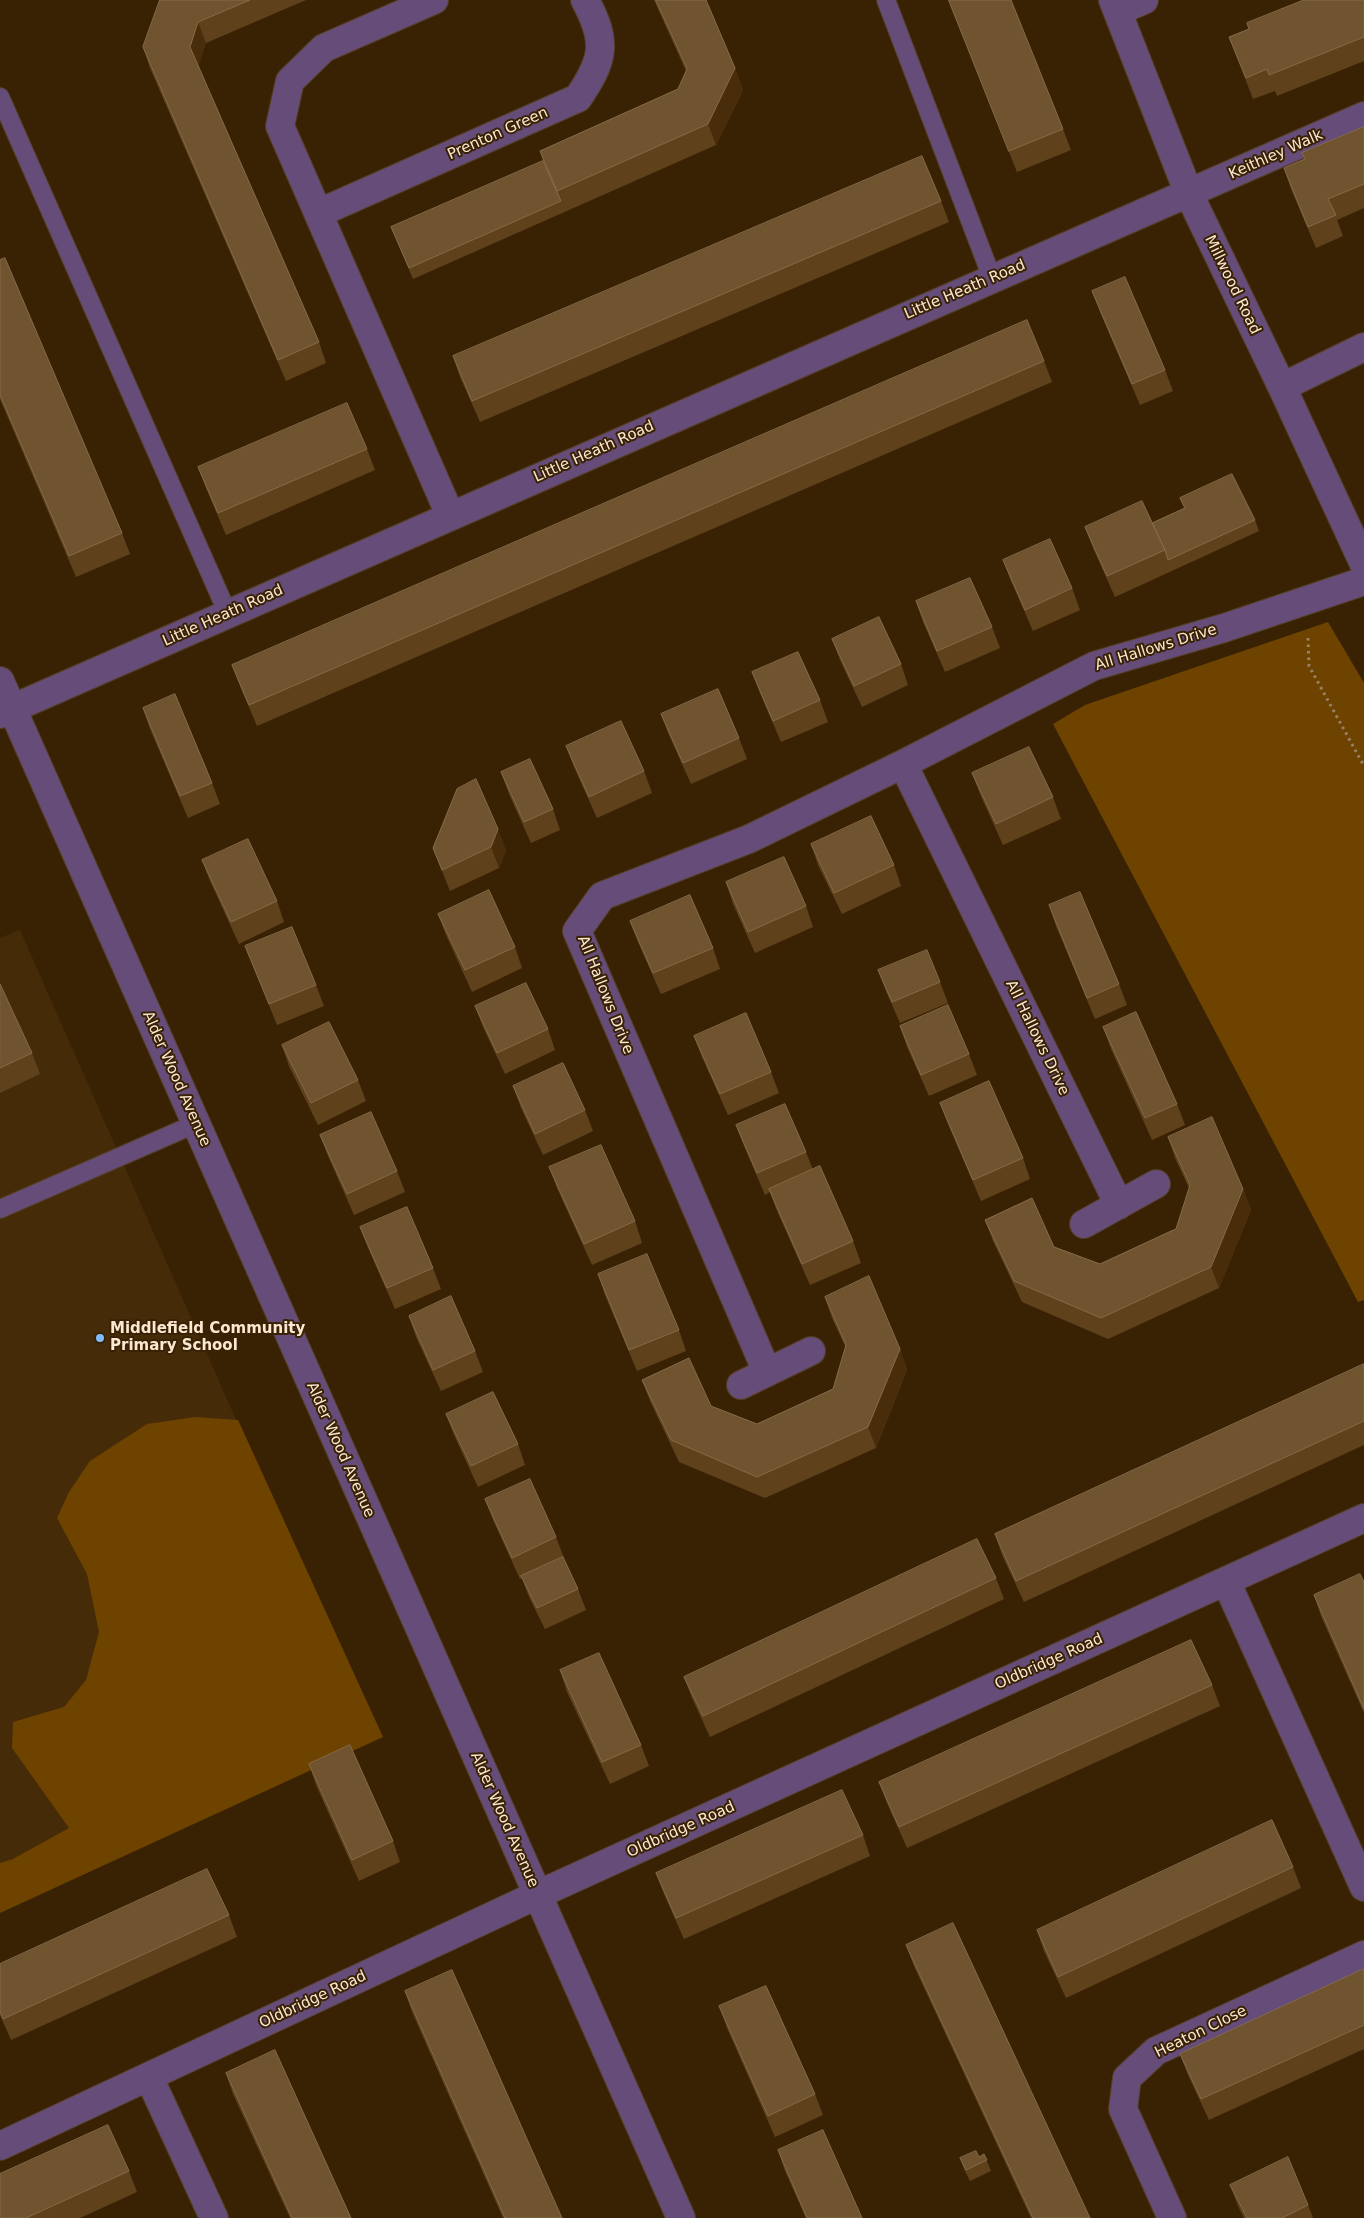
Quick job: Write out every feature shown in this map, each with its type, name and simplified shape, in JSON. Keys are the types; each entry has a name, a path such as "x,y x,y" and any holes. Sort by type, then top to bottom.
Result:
{"street":[{"path":"434,0 324,48 290,81 280,126 450,515"},
{"name":"Prenton Green","path":"319,213 578,98 594,74 601,47 596,20 585,0"},
{"path":"1116,6 1144,0"},
{"name":"Millwood Road","path":"1116,6 1189,194 1282,387 1364,564"},
{"name":"Keithley Walk","path":"1189,194 1364,116"},
{"name":"Little Heath Road","path":"6,711 992,278 1189,194"},
{"path":"1282,387 1364,346"},
{"name":"All Hallows Drive","path":"767,1372 578,931 602,896 750,839 903,764 1094,666 1224,628 1364,581"},
{"name":"Alder Wood Avenue","path":"0,681 6,711 195,1124 680,2218"},
{"name":"All Hallows Drive","path":"903,764 1118,1205"},
{"path":"1084,1224 1156,1184"},
{"path":"741,1385 811,1350"},
{"name":"Oldbridge Road","path":"0,2146 537,1895 1364,1518"},
{"path":"1226,1581 1364,1887"},
{"name":"Heaton Close","path":"1172,2218 1123,2109 1127,2078 1156,2051 1364,1955"},
{"path":"149,2077 214,2218"}],"lane":[{"path":"886,0 992,278"},
{"path":"0,97 228,614"},
{"path":"0,1209 195,1124"}],"path":[{"path":"1306,600 1309,666 1364,766"}],"shaded area":[{"path":"1328,622 1364,683 1364,1300 1358,1302 1053,724 1085,705"},
{"name":"Middlefield Community Primary School","path":"20,930 376,1737 0,1909 0,938"},
{"path":"195,1417 238,1420 383,1737 0,1913 0,1863 13,1859 69,1828 12,1748 13,1722 64,1707 86,1680 99,1632 87,1574 57,1518 69,1492 90,1461 147,1424"}],"building":[{"path":"160,0 250,0 198,22 190,47 319,342 278,360 143,47"},
{"path":"656,0 706,0 735,68 708,124 557,191 540,151 678,89 687,69"},
{"path":"949,0 1011,0 1063,129 1009,151"},
{"path":"1304,0 1364,0 1364,37 1269,75 1267,69 1246,78 1229,37 1249,29 1247,23"},
{"path":"1364,127 1364,184 1328,199 1336,215 1308,227 1284,168 1305,159 1302,153"},
{"path":"922,156 941,201 472,401 453,356"},
{"path":"543,161 561,201 409,268 391,227"},
{"path":"5,258 122,533 69,556 0,395 0,260"},
{"path":"1125,277 1165,370 1132,384 1092,291"},
{"path":"1027,320 1044,361 249,705 232,665"},
{"path":"347,403 367,449 218,513 198,467"},
{"path":"1232,474 1255,520 1168,560 1152,523 1185,508 1180,498"},
{"path":"1142,501 1165,550 1107,576 1085,527"},
{"path":"1050,539 1072,588 1025,610 1003,560"},
{"path":"970,578 992,627 937,651 916,601"},
{"path":"879,617 901,664 854,686 832,639"},
{"path":"798,652 820,700 773,721 752,672"},
{"path":"718,689 739,738 683,763 661,714"},
{"path":"175,694 212,783 180,796 143,708"},
{"path":"621,721 644,771 589,797 566,746"},
{"path":"1029,747 1053,797 996,824 972,773"},
{"path":"530,759 553,809 524,822 501,772"},
{"path":"476,779 498,829 491,847 442,870 433,848 457,789"},
{"path":"871,816 894,865 834,893 811,844"},
{"path":"248,839 277,901 231,922 202,860"},
{"path":"784,857 806,906 748,932 726,882"},
{"path":"489,890 515,947 465,970 438,914"},
{"path":"1080,892 1119,984 1087,998 1049,905"},
{"path":"690,895 713,948 653,973 630,921"},
{"path":"292,927 316,985 269,1004 245,946"},
{"path":"927,950 940,982 892,1002 878,970"},
{"path":"526,983 548,1029 497,1053 475,1006"},
{"path":"0,984 32,1053 0,1068"},
{"path":"948,1005 969,1054 921,1075 900,1026"},
{"path":"1136,1012 1177,1104 1145,1118 1103,1027"},
{"path":"746,1013 771,1072 720,1094 694,1036"},
{"path":"329,1022 358,1080 311,1103 282,1045"},
{"path":"563,1063 585,1110 535,1134 513,1086"},
{"path":"989,1081 1023,1158 973,1180 940,1103"},
{"path":"785,1104 806,1152 757,1173 736,1125"},
{"path":"371,1112 397,1171 347,1194 320,1135"},
{"path":"1212,1117 1243,1189 1211,1267 1101,1318 1014,1281 985,1220 1032,1198 1054,1247 1100,1264 1176,1229 1190,1185 1168,1137"},
{"path":"601,1145 635,1221 584,1244 549,1167"},
{"path":"820,1166 853,1241 802,1264 769,1189"},
{"path":"407,1207 433,1268 387,1288 360,1227"},
{"path":"647,1254 679,1330 629,1350 598,1274"},
{"path":"869,1276 900,1349 868,1427 757,1477 671,1440 642,1380 689,1358 711,1406 757,1424 833,1389 846,1345 825,1297"},
{"path":"451,1296 475,1351 433,1370 409,1316"},
{"path":"1364,1364 1364,1421 1016,1581 995,1534"},
{"path":"493,1392 518,1444 471,1466 446,1414"},
{"path":"530,1479 556,1537 512,1558 485,1499"},
{"path":"977,1539 996,1578 703,1716 684,1677"},
{"path":"563,1557 578,1589 537,1608 521,1576"},
{"path":"1360,1574 1364,1582 1364,1709 1314,1595"},
{"path":"1191,1640 1212,1685 899,1827 879,1782"},
{"path":"599,1653 641,1745 602,1762 560,1670"},
{"path":"350,1745 393,1841 352,1860 309,1764"},
{"path":"842,1790 863,1835 676,1918 656,1873"},
{"path":"1272,1820 1293,1867 1058,1977 1037,1930"},
{"path":"207,1869 229,1915 3,2019 0,2011 0,1964"},
{"path":"953,1923 1090,2218 1033,2218 906,1945"},
{"path":"1364,1969 1364,2025 1201,2099 1180,2054"},
{"path":"452,1970 562,2218 505,2218 405,1991"},
{"path":"766,1986 815,2094 768,2116 719,2006"},
{"path":"275,2050 351,2218 292,2218 226,2073"},
{"path":"108,2125 129,2171 26,2218 0,2218 0,2174"},
{"path":"823,2130 862,2218 807,2218 778,2150"},
{"path":"976,2151 979,2157 984,2154 987,2160 966,2170 960,2158"},
{"path":"1288,2157 1308,2205 1282,2218 1247,2218 1230,2185"}],"place":[{"name":"Middlefield Community Primary School","path":"100,1338"}]}
